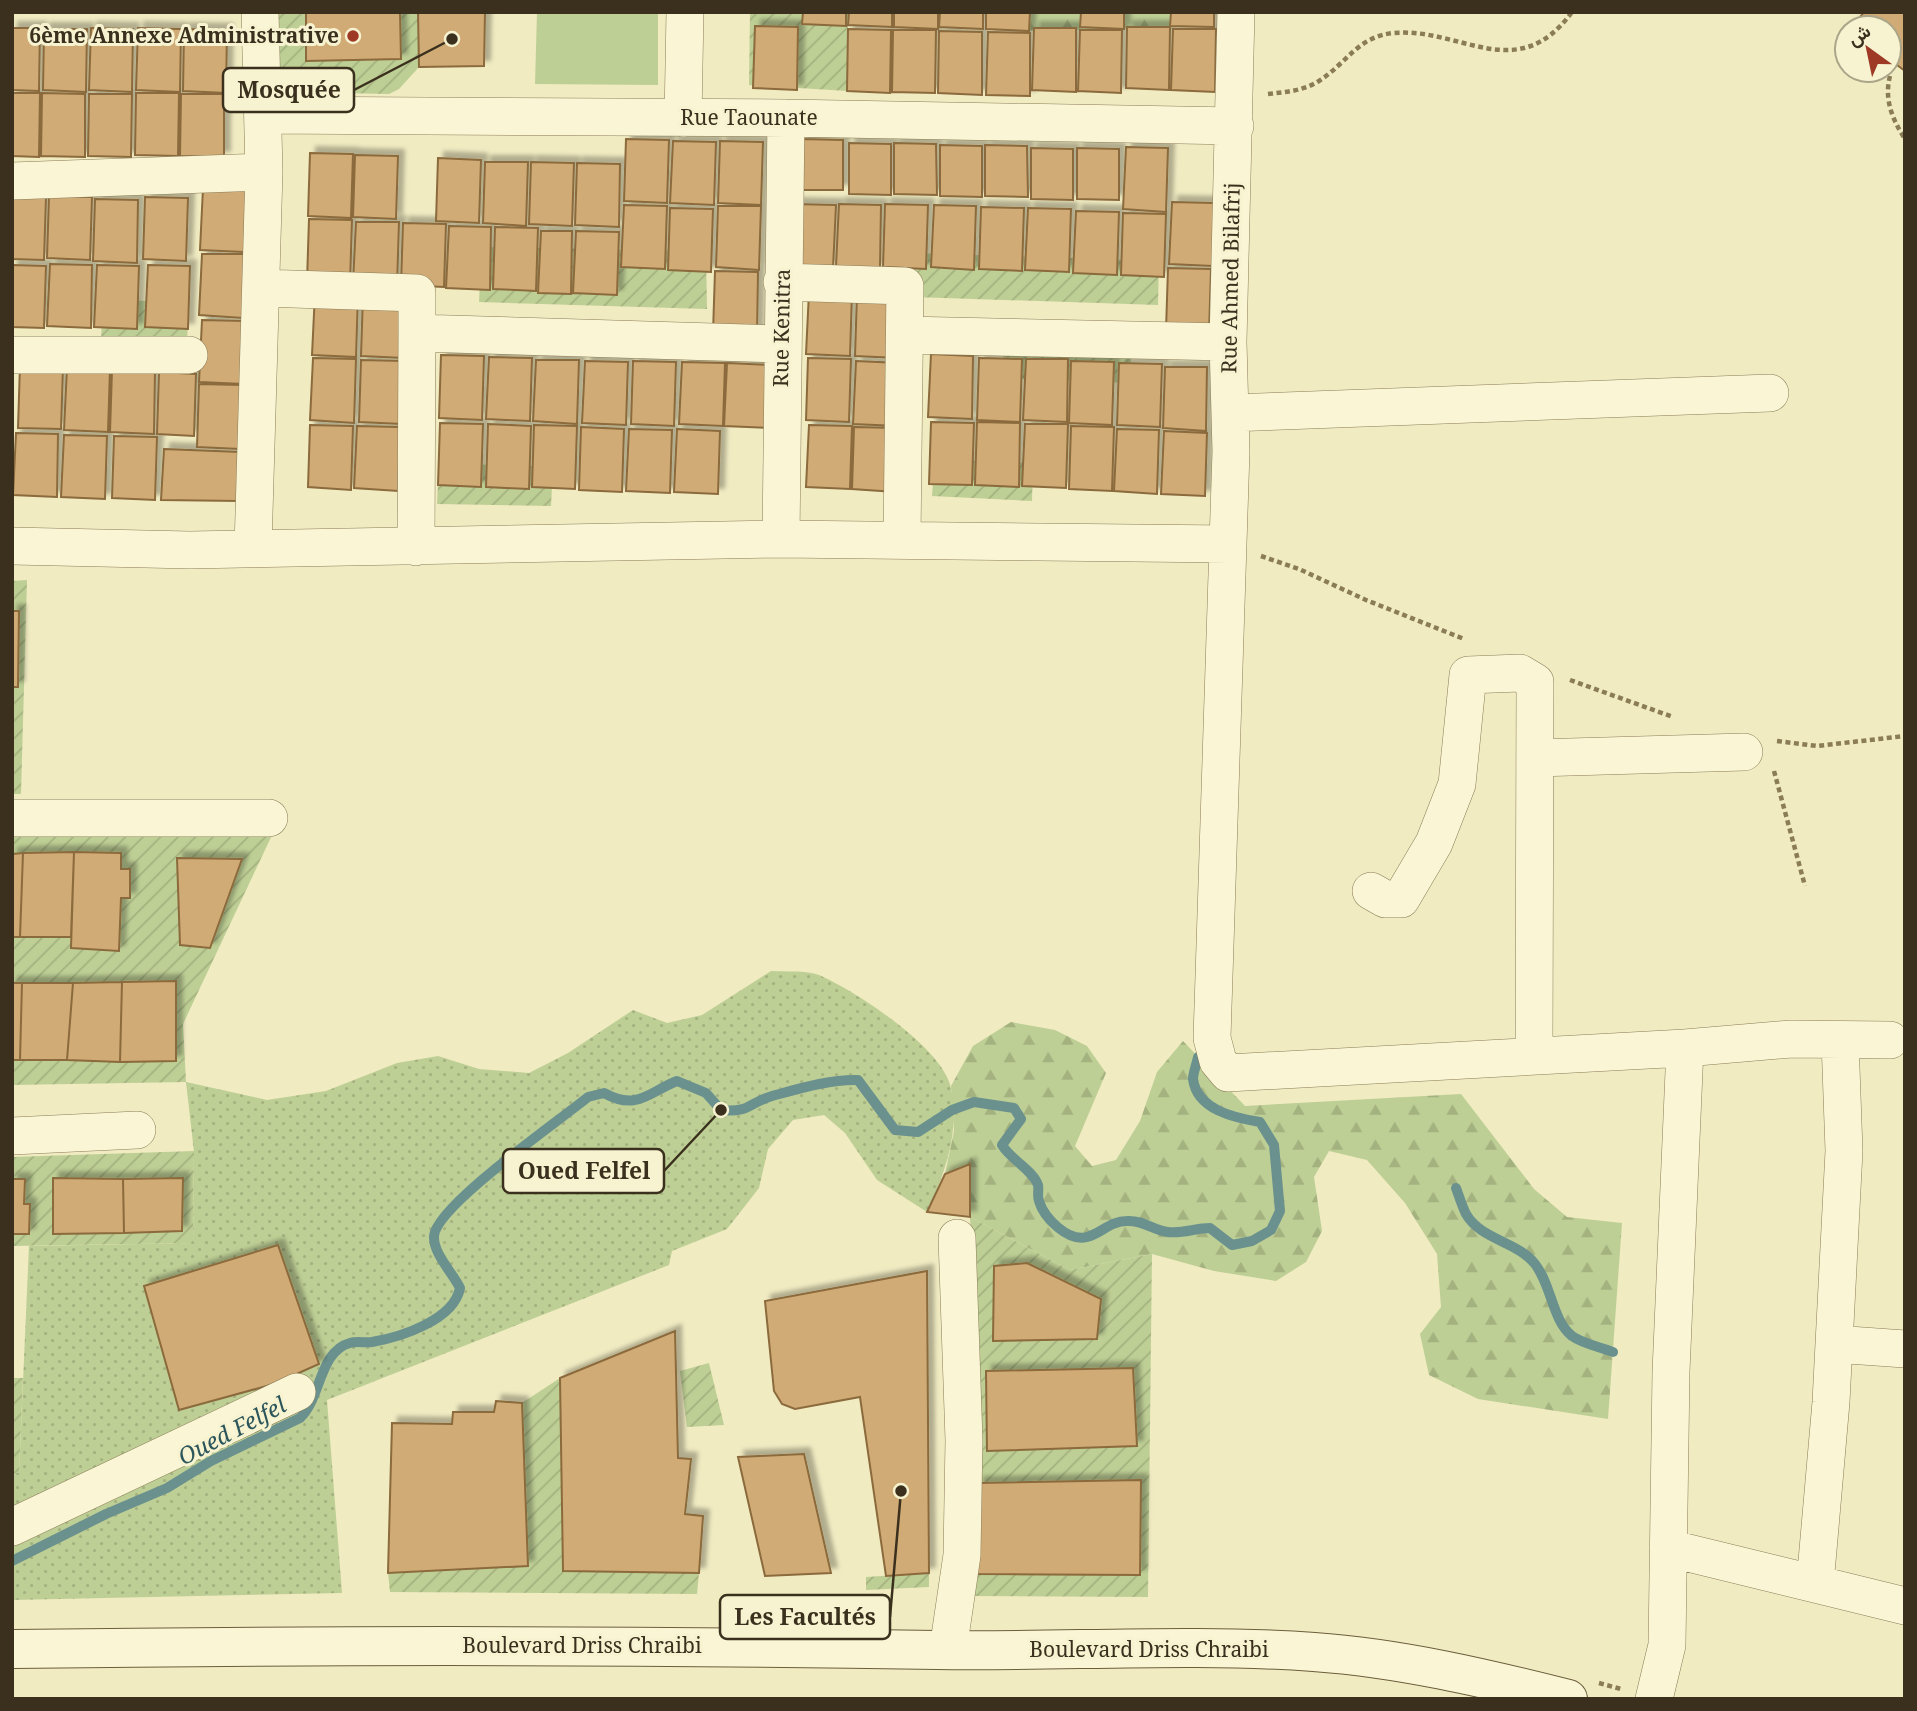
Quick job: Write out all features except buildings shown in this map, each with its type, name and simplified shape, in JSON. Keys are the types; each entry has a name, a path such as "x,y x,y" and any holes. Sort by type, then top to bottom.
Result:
{"main road":[{"name":"Boulevard Driss Chraibi","path":"12,1649 648,1645 948,1650 1189,1647 1315,1652 1399,1663 1545,1696"}],"street":[{"path":"253,548 264,172 260,12"},
{"path":"683,118 685,12"},
{"name":"Rue Ahmed Bilafrij","path":"1236,12 1236,112 1228,342 1228,544 1212,1038 1218,1061 1228,1073 1534,1056"},
{"name":"Rue Taounate","path":"263,115 786,118 1236,112"},
{"name":"Rue Kenitra","path":"781,539 781,344 786,118"},
{"path":"12,181 264,172"},
{"path":"782,282 905,286 902,540"},
{"path":"261,288 416,293 416,547"},
{"path":"417,333 781,344"},
{"path":"905,335 1228,342"},
{"path":"12,355 189,355"},
{"path":"1230,413 1770,393"},
{"path":"12,546 416,547 781,539 1228,544"},
{"path":"1371,891 1385,899 1401,899 1434,842 1457,784 1468,676 1520,673 1535,682 1534,1056 1685,1048 1729,1042 1890,1040"},
{"path":"1535,758 1758,759"},
{"path":"12,817 270,818"},
{"path":"1815,1584 1834,1344 1844,1152 1840,1040"},
{"path":"1654,1699 1667,1645 1671,1372 1685,1048"},
{"path":"12,1136 137,1130"},
{"path":"948,1650 962,1555 964,1440 957,1238"},
{"path":"1834,1344 1905,1349"},
{"path":"12,1527 297,1392"},
{"path":"1668,1548 1905,1606"}],"path":[{"path":"1236,112 1308,87 1336,68 1360,43 1376,36 1405,32 1480,50 1523,49 1553,32 1572,12"},
{"path":"1888,84 1886,93 1895,124 1905,139"},
{"path":"1758,759 1805,886"}],"green space":[{"path":"276,12 418,12 419,67 399,89 389,94 291,92 278,78"},
{"path":"537,12 658,12 658,85 535,84"},
{"path":"750,12 848,12 847,91 749,85"},
{"path":"1030,12 1170,12 1170,27 1029,31"},
{"path":"482,247 706,251 707,309 479,302"},
{"path":"914,253 1159,261 1158,305 914,297"},
{"path":"103,299 189,303 187,341 101,339"},
{"path":"1004,346 1131,351 1130,383 1002,378"},
{"path":"935,459 1033,463 1032,501 932,496"},
{"path":"439,463 553,467 551,506 437,504"},
{"path":"27,580 21,794 12,794 12,581"},
{"path":"273,833 183,1024 186,1082 12,1085 12,835"},
{"path":"771,971 814,973 854,994 896,1022 945,1072 953,1105 952,1137 940,1182 927,1212 877,1180 845,1133 824,1115 793,1120 768,1149 759,1188 727,1229 672,1251 669,1265 327,1400 342,1593 12,1600 12,1475 19,1472 29,1246 193,1243 194,1152 186,1082 267,1100 326,1091 397,1063 438,1056 479,1069 529,1073 568,1053 633,1010 667,1023 702,1015"},
{"path":"1011,1022 1055,1030 1087,1046 1106,1073 1075,1146 1092,1166 1116,1160 1140,1121 1157,1072 1183,1041 1245,1106 1461,1094 1534,1189 1567,1217 1622,1223 1608,1419 1478,1399 1429,1375 1420,1334 1441,1307 1437,1254 1405,1203 1367,1160 1329,1151 1314,1177 1322,1231 1306,1262 1276,1281 1214,1271 1152,1254 1070,1270 970,1217 970,1164 945,1174 954,1131 951,1086 973,1046"},
{"path":"194,1151 193,1243 12,1246 12,1157"},
{"path":"970,1217 1070,1270 1152,1254 1148,1597 969,1596 975,1304"},
{"path":"709,1363 724,1425 687,1427 680,1371"},
{"path":"12,1378 23,1378 19,1472 12,1475"},
{"path":"560,1378 564,1570 699,1573 697,1594 390,1592 388,1573 528,1566 522,1403"},
{"path":"929,1573 929,1587 866,1590 866,1577"}],"waterway":[{"name":"Oued Felfel","path":"12,1561 106,1514 167,1488 211,1461 300,1418 307,1410 326,1365 340,1348 352,1342 372,1342 397,1336 437,1318 456,1299 460,1288 437,1250 434,1236 440,1222 476,1185 588,1097 604,1093 615,1098 634,1100 677,1081 706,1093 721,1110 731,1111 804,1088 858,1080 895,1130 918,1132 952,1110 974,1102 1014,1108 1021,1119 1002,1145 1035,1180 1038,1185 1038,1199 1046,1215 1072,1236 1087,1237 1116,1223 1133,1221 1168,1232 1210,1228 1232,1245 1252,1241 1271,1230 1280,1211 1274,1145 1260,1122 1219,1111 1202,1098 1193,1079 1198,1057"},
{"name":"Oued Felfel","path":"1456,1188 1466,1214 1473,1223 1519,1250 1535,1264 1565,1329 1581,1341 1613,1352"}],"place":[{"name":"6ème Annexe Administrative","path":"353,36"},
{"name":"Mosquée","path":"452,39"},
{"name":"Oued Felfel","path":"721,1110"},
{"name":"Les Facultés","path":"901,1491"}]}
